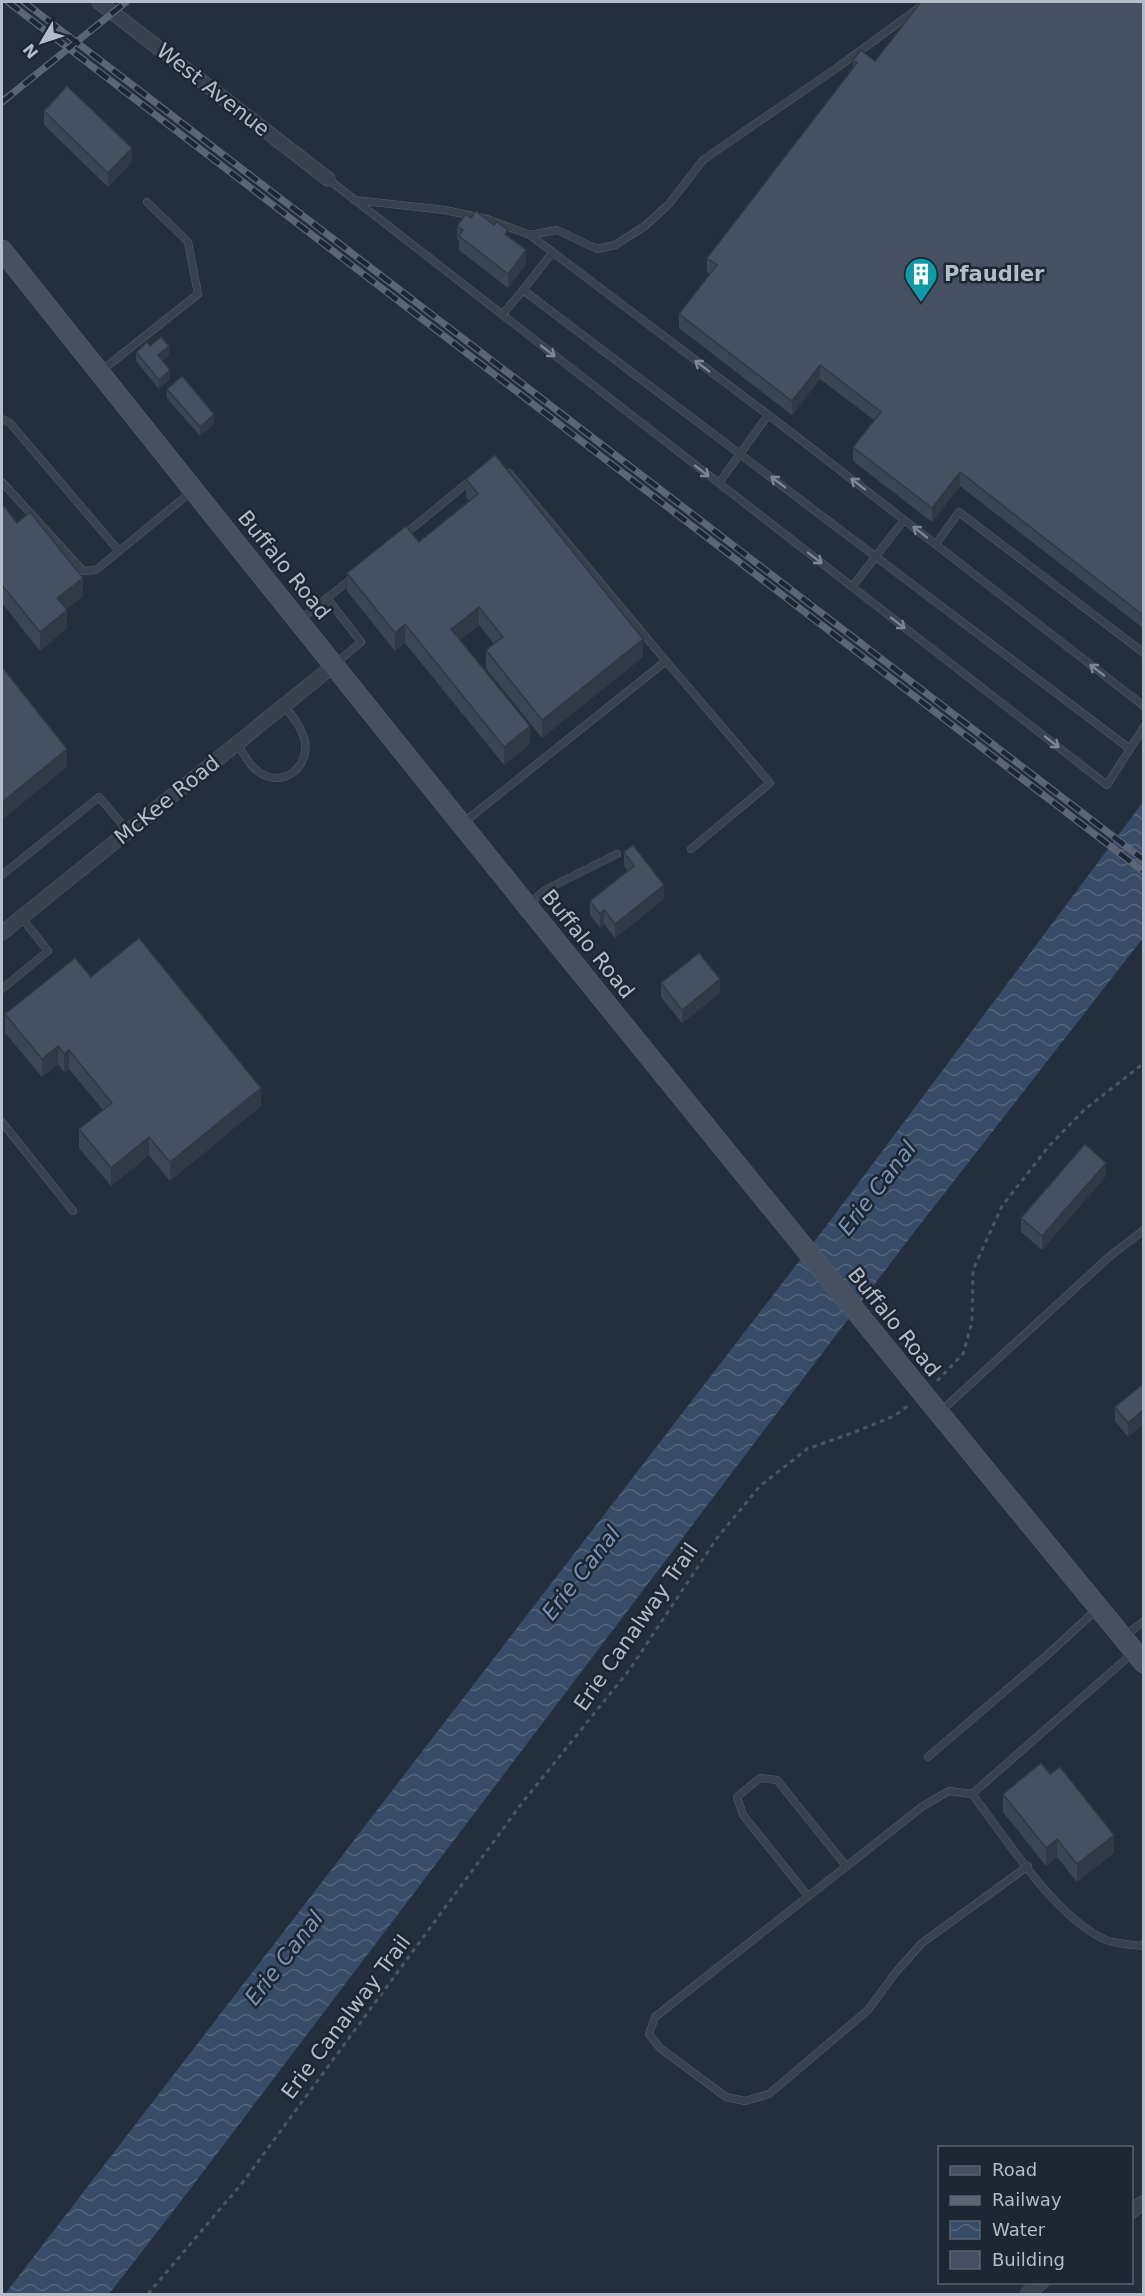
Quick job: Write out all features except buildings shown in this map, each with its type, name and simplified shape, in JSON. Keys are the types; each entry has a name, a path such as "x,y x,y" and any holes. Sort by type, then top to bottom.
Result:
{"main road":[{"name":"Buffalo Road","path":"2,250 333,666 877,1339 1133,1651"}],"street":[{"name":"West Avenue","path":"99,2 328,179"},
{"name":"McKee Road","path":"3,928 21,917 333,666"},
{"path":"1027,2295 1041,2284"}],"lane":[{"path":"530,235 557,230 597,249 615,245 645,226 669,204 703,160 838,67 927,2"},
{"path":"328,179 1107,785 1143,727"},
{"path":"354,200 445,210 487,219 530,235 936,544 1143,706"},
{"path":"99,372 198,294 188,242 147,202"},
{"path":"502,315 552,253"},
{"path":"523,290 1131,749"},
{"path":"719,483 768,415"},
{"path":"2,419 10,423 119,551"},
{"path":"505,468 770,783 691,849"},
{"path":"401,538 480,472"},
{"path":"2,482 83,571 96,570 193,490"},
{"path":"936,544 959,512 1143,653"},
{"path":"852,587 904,520"},
{"path":"298,621 357,574"},
{"path":"327,598 361,642 333,666"},
{"path":"461,824 666,661"},
{"path":"237,743 249,762 261,774 272,778 288,776 297,769 304,758 305,743 299,726 284,705"},
{"path":"2,875 99,797 128,831"},
{"path":"527,906 545,890 617,854"},
{"path":"2,989 48,951 21,917"},
{"path":"2,1122 73,1211"},
{"path":"938,1414 1110,1256 1143,1230"},
{"path":"928,1757 1045,1658 1098,1608"},
{"path":"972,1794 1133,1651 1143,1622"},
{"path":"808,1896 743,1815 737,1797 760,1778 777,1780 846,1866"},
{"path":"1028,1866 922,1943 896,1972 868,2010 769,2094 745,2101 726,2097 660,2048 650,2034 655,2017 923,1806 949,1791 972,1794 1072,1919 1106,1940 1140,1946 1143,1944"}],"path":[{"name":"Erie Canalway Trail","path":"148,2295 243,2182 522,1803 630,1669 717,1538 760,1486 807,1449 894,1416 923,1395 963,1354 972,1322 973,1270 1002,1206 1049,1146 1084,1110 1143,1063"}],"water":[{"name":"Erie Canal","path":"1143,802 1143,938 908,1240 178,2205 109,2294 5,2294 830,1221"}],"railway":[{"path":"8,2 1144,872"},
{"path":"24,2 1144,860"},
{"path":"2,102 126,2"}],"place":[{"name":"Pfaudler","path":"921,303"}]}
